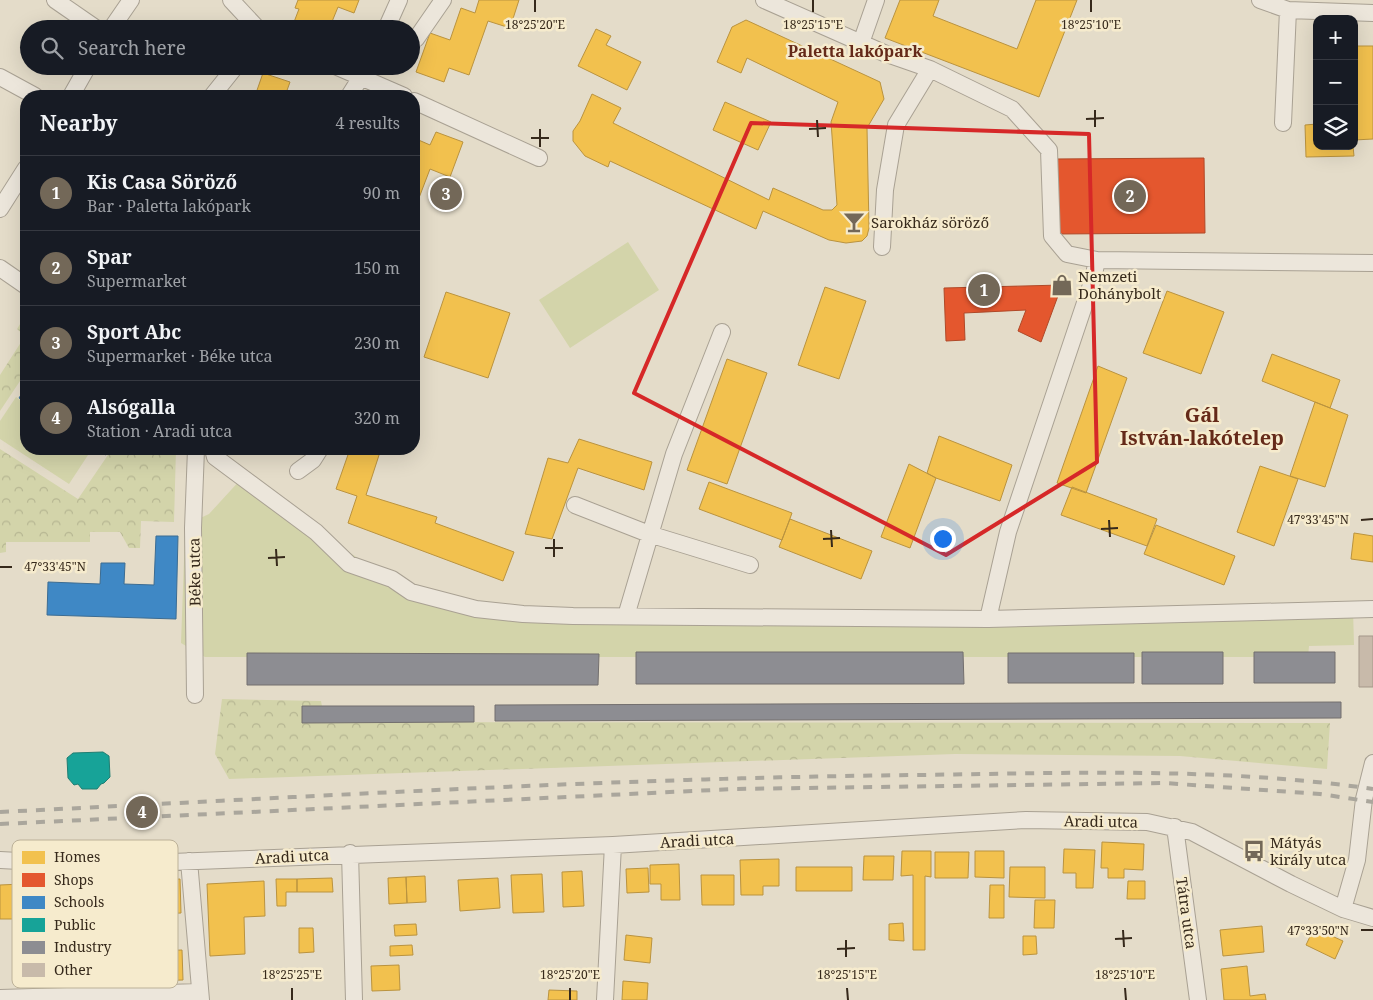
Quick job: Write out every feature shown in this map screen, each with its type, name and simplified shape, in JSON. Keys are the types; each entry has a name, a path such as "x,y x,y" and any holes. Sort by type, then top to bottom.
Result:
{"street":[{"path":"54,0 84,20"},
{"path":"117,20 131,0"},
{"path":"232,0 250,20"},
{"path":"390,20 399,0"},
{"path":"420,33 443,0"},
{"path":"764,0 861,43 930,69 1012,109 1049,150 1052,236 1066,254 1097,260 1373,263"},
{"path":"861,43 876,0"},
{"path":"1260,0 1288,10 1373,13"},
{"path":"1283,123 1288,10"},
{"path":"882,247 885,190 896,125 930,69"},
{"path":"74,90 83,75"},
{"path":"217,90 229,75"},
{"path":"353,90 363,75"},
{"path":"370,75 394,90"},
{"path":"0,77 23,90"},
{"path":"420,104 539,158"},
{"path":"0,209 20,177"},
{"path":"988,619 1008,532 1094,280 1097,260"},
{"path":"0,268 20,282"},
{"path":"626,616 674,454 722,332"},
{"name":"Béke utca","path":"195,695 193,528 196,455"},
{"path":"214,455 316,532 349,564 392,579 411,592 476,609 523,614 988,619 1373,609"},
{"path":"298,471 313,460 316,455"},
{"path":"575,505 649,534 750,565"},
{"path":"1343,909 1357,860 1364,799 1373,763"},
{"name":"Aradi utca","path":"178,861 350,853 613,844 1026,820 1147,822 1192,832 1343,909 1373,918"},
{"name":"Tátra utca","path":"1175,827 1198,1000"},
{"path":"605,1000 613,844"},
{"path":"350,853 354,1000"},
{"path":"0,998 200,996 189,861"}],"highlighted area":[{"path":"751,123 1089,134 1097,462 946,555 634,393"}],"green space":[{"path":"628,242 659,290 570,348 539,300"},
{"path":"20,344 20,381 0,411 0,375"},
{"path":"16,397 20,400 20,452 0,439 0,421"},
{"path":"0,449 78,499 108,455 176,455 174,522 141,521 140,548 129,548 120,532 90,532 90,542 6,542 6,552 0,553"},
{"path":"25,455 88,455 69,484"},
{"path":"242,478 316,532 392,579 523,614 1353,609 1354,645 1309,646 1308,657 205,657 181,643 185,532 196,520 209,514"},
{"path":"222,699 321,701 325,722 1330,723 1327,769 1180,756 955,754 229,779 215,754"}],"building: Homes":[{"path":"298,0 359,0 354,13 338,7 333,20 295,20 299,9 295,8"},
{"path":"479,0 519,0 510,28 488,21 469,75 449,68 444,82 420,73 420,61 430,33 450,40 461,8 475,13"},
{"path":"900,0 939,0 933,16 1017,49 1036,0 1077,0 1039,97 885,38"},
{"path":"746,20 880,82 884,99 867,128 869,228 867,236 862,241 846,243 829,240 763,211 756,229 610,161 608,167 585,156 573,141 573,131 580,121 592,94 621,108 613,123 769,200 773,188 823,210 832,210 837,205 831,122 838,102 747,58 741,73 717,62 732,27"},
{"path":"596,29 611,36 606,45 641,62 627,90 578,66"},
{"path":"1358,46 1373,46 1373,139 1358,140"},
{"path":"262,75 269,75 290,82 287,90 257,90"},
{"path":"725,102 771,122 758,150 713,130"},
{"path":"1313,124 1313,150 1353,150 1354,156 1306,157 1305,125"},
{"path":"436,132 463,142 450,177 430,169 420,195 420,141 430,145"},
{"path":"825,287 866,301 839,379 798,365"},
{"path":"1167,291 1224,312 1201,374 1143,353"},
{"path":"446,292 510,313 488,378 424,357"},
{"path":"1272,354 1340,380 1330,408 1262,381"},
{"path":"727,359 767,373 727,484 687,470"},
{"path":"1098,366 1127,378 1086,493 1057,483"},
{"path":"1315,402 1348,415 1325,487 1290,476"},
{"path":"939,436 1012,465 1000,501 927,473"},
{"path":"579,439 652,462 644,490 578,468 552,539 525,534 548,458 568,463"},
{"path":"348,455 379,455 366,495 437,517 435,523 514,552 503,581 348,523 357,496 336,489"},
{"path":"909,464 936,478 910,548 881,537"},
{"path":"1260,466 1298,479 1274,546 1237,532"},
{"path":"709,482 792,513 782,540 699,509"},
{"path":"1072,487 1157,519 1147,546 1061,515"},
{"path":"790,519 872,551 861,579 779,547"},
{"path":"1156,525 1235,556 1224,585 1144,554"},
{"path":"1354,533 1373,536 1373,562 1351,559"},
{"path":"1102,842 1144,844 1143,870 1124,869 1124,878 1108,878 1108,868 1101,868"},
{"path":"1064,849 1095,850 1093,888 1076,888 1076,873 1063,873"},
{"path":"902,851 931,851 931,877 925,876 925,950 913,950 913,875 901,876"},
{"path":"975,851 1004,851 1004,878 975,877"},
{"path":"935,852 969,852 968,878 935,878"},
{"path":"864,856 894,856 893,880 863,880"},
{"path":"779,859 779,886 763,886 763,895 741,895 740,860"},
{"path":"679,864 680,900 661,900 661,884 650,884 650,865"},
{"path":"796,867 852,867 852,891 796,891"},
{"path":"1010,867 1045,867 1045,898 1009,897"},
{"path":"648,868 649,892 627,893 626,869"},
{"path":"582,871 584,906 563,907 562,872"},
{"path":"542,874 544,912 513,913 511,875"},
{"path":"701,875 734,875 734,905 702,905"},
{"path":"425,876 426,902 407,903 406,877"},
{"path":"406,877 407,903 389,904 388,878"},
{"path":"332,878 333,892 297,892 297,879"},
{"path":"498,878 500,908 460,911 458,880"},
{"path":"178,879 180,879 181,913 178,913"},
{"path":"276,879 297,879 297,892 286,892 286,906 277,906"},
{"path":"264,881 265,916 244,917 245,954 210,956 207,884"},
{"path":"1128,881 1145,881 1145,899 1127,899"},
{"path":"12,884 12,919 0,919 0,885"},
{"path":"990,885 1004,885 1004,918 989,918"},
{"path":"1035,900 1055,900 1054,928 1034,928"},
{"path":"903,923 904,941 889,940 889,924"},
{"path":"416,924 417,935 395,936 394,925"},
{"path":"1262,926 1264,952 1223,956 1220,930"},
{"path":"299,928 313,928 314,952 299,953"},
{"path":"1314,928 1343,941 1335,959 1306,945"},
{"path":"626,935 652,938 650,963 624,960"},
{"path":"1023,936 1036,936 1037,954 1023,955"},
{"path":"412,945 413,955 390,956 390,946"},
{"path":"178,950 182,950 183,980 178,980"},
{"path":"399,965 400,990 372,991 371,966"},
{"path":"1247,966 1250,996 1265,994 1266,1000 1224,1000 1221,969"},
{"path":"623,981 648,983 647,1000 622,1000"},
{"path":"549,990 577,991 577,1000 548,1000"}],"building: Shops":[{"path":"1204,158 1205,233 1056,234 1055,159"},
{"path":"1062,285 1041,342 1018,331 1026,310 964,313 965,340 946,341 944,288"}],"building: Schools":[{"path":"156,536 178,536 176,619 47,615 48,582 100,584 101,563 125,563 124,584 154,585"}],"building: Public":[{"path":"103,752 109,756 110,777 97,789 82,789 78,784 74,785 68,778 67,758 73,753"}],"building: Industry":[{"path":"636,652 963,652 964,684 636,684"},
{"path":"1142,652 1223,652 1223,684 1142,684"},
{"path":"1254,652 1335,652 1335,683 1254,683"},
{"path":"247,653 599,654 598,685 247,685"},
{"path":"1008,653 1134,653 1134,683 1008,683"},
{"path":"1341,702 1341,718 495,721 495,705"},
{"path":"302,706 474,706 474,722 302,723"}],"building: Other":[{"path":"1359,636 1373,636 1373,687 1359,687"}],"railway":[{"path":"0,812 574,784 1032,773 1203,774 1260,777 1373,789"},
{"path":"0,824 734,789 1164,783 1320,794 1373,802"}],"place":[{"name":"Sport Abc","path":"446,194"},
{"name":"Spar","path":"1130,196"},
{"name":"Sarokház söröző","path":"854,222"},
{"name":"Nemzeti Dohánybolt","path":"1062,285"},
{"name":"Kis Casa Söröző","path":"984,290"},
{"name":"Alsógalla","path":"142,812"},
{"name":"Mátyás király utca","path":"1254,851"}],"district":[{"name":"Paletta lakópark","path":"855,51"},
{"name":"Gál István-lakótelep","path":"1202,426"}]}
